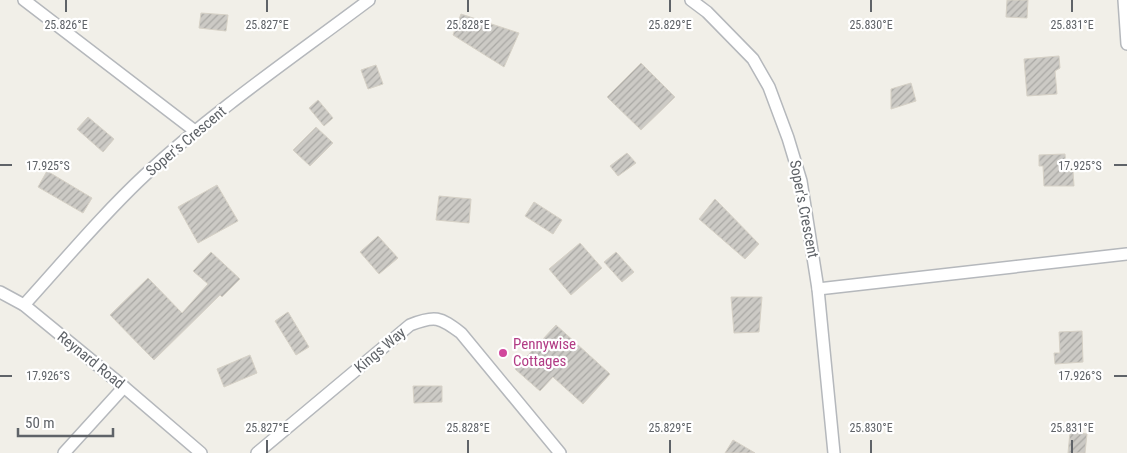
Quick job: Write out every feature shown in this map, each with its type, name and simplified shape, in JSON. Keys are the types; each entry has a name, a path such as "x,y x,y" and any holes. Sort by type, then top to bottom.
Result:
{"street":[{"path":"24,0 195,131"},
{"name":"Soper's Crescent","path":"24,305 145,175 195,131 369,0"},
{"name":"Soper's Crescent","path":"691,0 707,12 753,59 769,87 788,138 801,181 818,289 834,453"},
{"path":"1124,0 1127,42"},
{"path":"818,289 1127,254"},
{"name":"Reynard Road","path":"0,292 24,305 201,453"},
{"name":"Kings Way","path":"257,453 410,325 425,319 444,320 461,333 560,453"},
{"path":"64,453 124,387"}],"building":[{"path":"1007,0 1028,0 1027,18 1006,17"},
{"path":"201,13 228,15 226,31 199,28"},
{"path":"461,14 519,33 504,67 453,35"},
{"path":"1059,56 1060,68 1055,71 1057,94 1027,96 1024,59"},
{"path":"641,63 675,97 641,130 607,97"},
{"path":"376,65 383,84 368,89 361,70"},
{"path":"911,83 916,101 891,109 891,89"},
{"path":"318,100 333,118 324,126 309,108"},
{"path":"88,117 114,139 103,152 77,129"},
{"path":"316,127 333,143 310,166 293,150"},
{"path":"627,153 636,163 618,176 610,166"},
{"path":"1065,154 1066,171 1073,171 1074,186 1044,186 1043,166 1039,166 1039,155"},
{"path":"47,171 92,198 83,213 38,187"},
{"path":"217,185 238,221 198,243 178,207"},
{"path":"439,196 471,199 469,223 436,220"},
{"path":"715,199 759,244 745,259 699,219"},
{"path":"534,202 562,220 553,234 525,216"},
{"path":"378,236 398,258 379,274 360,252"},
{"path":"580,243 602,268 571,295 549,269"},
{"path":"211,252 240,279 222,297 220,295 154,360 110,315 148,278 182,313 208,284 193,271"},
{"path":"616,252 634,272 622,282 604,262"},
{"path":"731,297 762,297 759,332 734,333"},
{"path":"288,312 309,347 296,355 275,321"},
{"path":"556,325 610,374 583,404 553,377 540,391 515,369"},
{"path":"1082,331 1083,362 1055,364 1054,353 1060,353 1059,332"},
{"path":"250,355 257,373 224,387 217,369"},
{"path":"413,386 442,386 442,402 414,403"},
{"path":"1070,432 1087,434 1085,453 1068,453"},
{"path":"733,440 755,453 725,453"}],"place":[{"name":"Pennywise Cottages","path":"503,353"}]}
